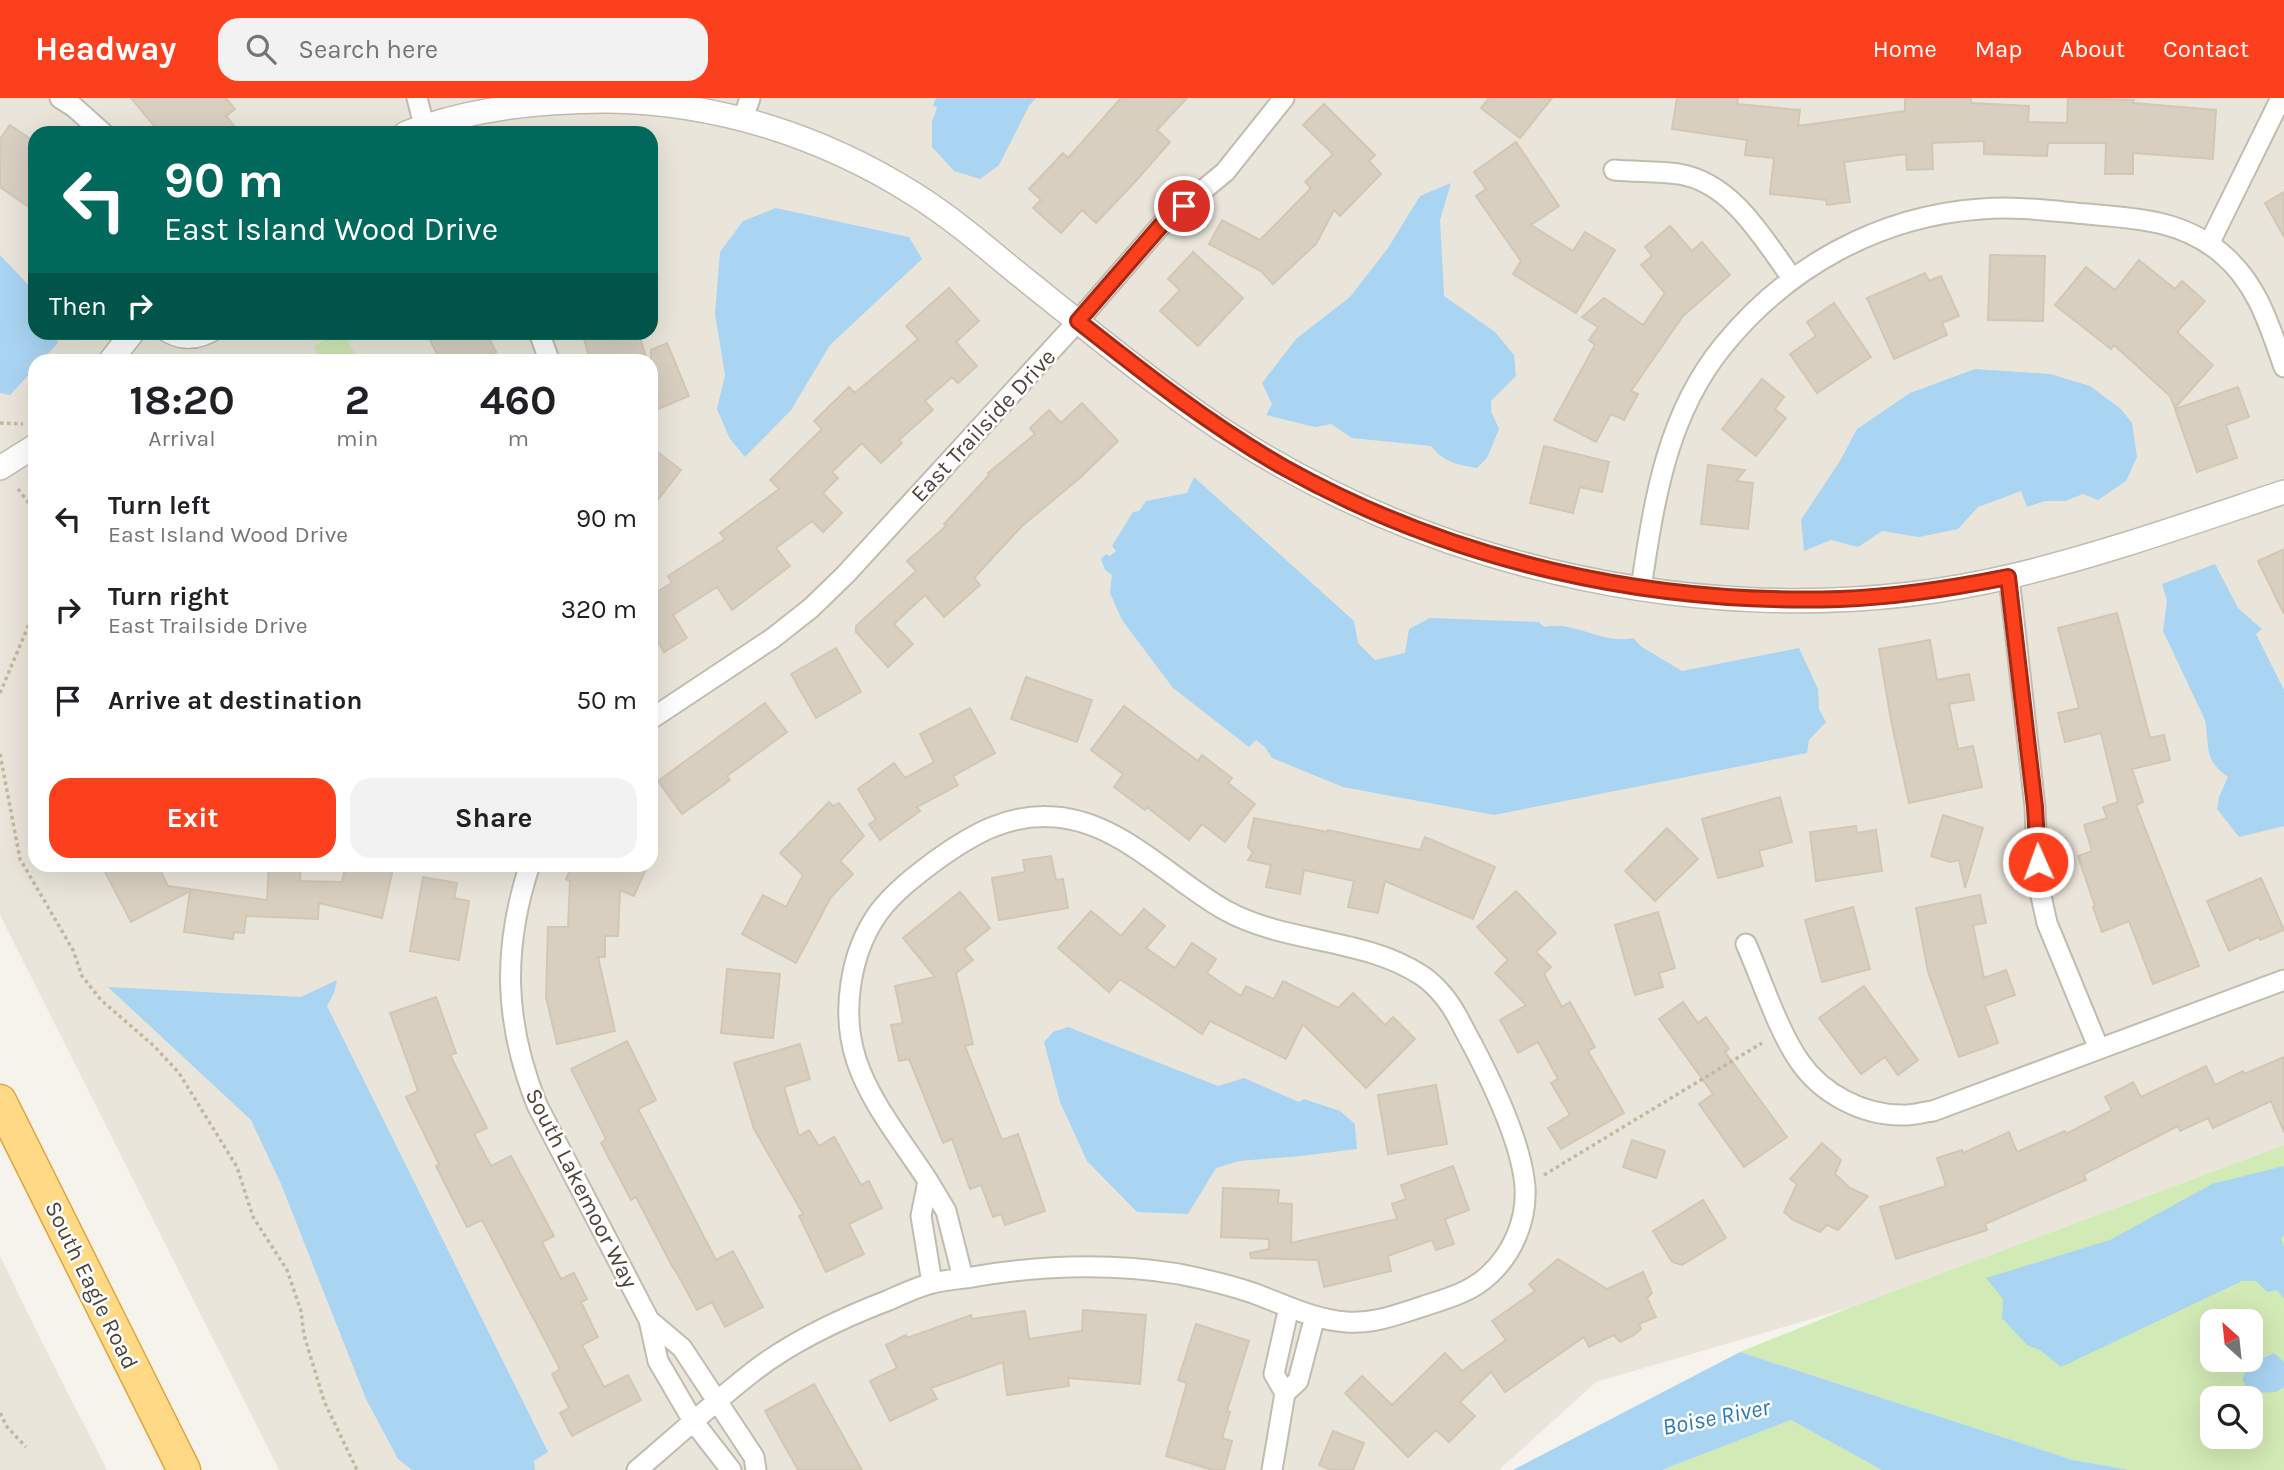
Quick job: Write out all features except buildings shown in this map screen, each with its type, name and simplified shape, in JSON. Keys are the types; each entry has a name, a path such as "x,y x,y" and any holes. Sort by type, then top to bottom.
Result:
{"highway":[{"name":"South Eagle Road","path":"0,1101 184,1470"}],"street":[{"path":"60,98 95,126"},
{"path":"417,98 419,126"},
{"name":"East Trailside Drive","path":"658,714 773,638 811,608 846,574 1078,321 1163,223 1225,172 1284,98"},
{"path":"2208,244 2281,98"},
{"path":"436,126 479,113 575,101 747,108 790,133 834,150 877,172 918,196 1163,388 1223,430 1286,468 1350,501 1418,530 1486,554 1557,573 1713,597 1842,599 1912,593 2008,577 2098,554 2284,492"},
{"path":"1614,170 1681,175 1704,183 1725,195 1743,212 1792,278"},
{"path":"1641,588 1658,481 1673,433 1708,367 1755,310 1792,278 1818,261 1885,229 1958,211 2007,208 2146,219 2181,229 2208,244 2239,270 2264,311 2284,367"},
{"path":"116,354 127,340"},
{"path":"0,468 28,450"},
{"path":"2008,577 2035,807 2038,882 2047,923 2099,1049"},
{"path":"637,1470 758,1367 814,1333 858,1312 932,1283 1042,1267 1131,1268 1209,1281 1247,1291 1315,1316 1345,1322 1375,1322 1464,1293 1485,1280 1502,1263 1515,1241 1524,1214 1525,1187 1520,1159 1488,1074 1451,1005 1427,978 1390,958 1259,926 1230,913 1115,835 1077,820 1049,816 1018,818 988,827 960,843 907,882 879,912 866,934 852,975 848,1015 856,1058 876,1100 946,1211 963,1278"},
{"name":"South Lakemoor Way","path":"528,872 516,916 510,970 511,1013 525,1076 537,1105 649,1320 658,1361 693,1422 731,1470"},
{"path":"1746,944 1788,1041 1801,1064 1829,1092 1866,1110 1902,1115 1933,1111 2284,980"},
{"path":"928,1181 920,1216 932,1283"},
{"path":"1285,1393 1274,1374 1289,1307"},
{"path":"1272,1470 1285,1393 1298,1381 1315,1316"},
{"name":"South Lakemoor Way","path":"649,1320 682,1348 754,1457 756,1470"}],"lane":[{"path":"169,340 190,343 198,340"}],"path":[{"path":"0,423 23,424"},
{"path":"18,489 28,502"},
{"path":"0,693 28,627"},
{"path":"0,754 20,859 73,950 82,976 101,1000 154,1046 179,1073 237,1167 253,1217 286,1269 301,1311 304,1335 324,1401 358,1470"},
{"path":"1539,1178 1762,1042"},
{"path":"0,1413 7,1427 26,1447"}],"shaded area":[{"path":"0,98 2284,98 2284,1145 1849,1308 1596,1382 1499,1470 279,1470 0,915"},
{"path":"0,1256 41,1340 107,1470 0,1470"}],"green space":[{"path":"325,340 348,340 355,354 317,354 313,346"},
{"path":"2284,1145 2284,1470 2130,1470 2073,1460 1740,1352 1849,1308"},
{"path":"1791,1420 1882,1470 1662,1470"}],"water":[{"path":"936,98 1036,98 1029,106 999,165 980,179 954,171 932,147 932,122 937,108 933,105"},
{"path":"1451,183 1440,220 1444,296 1495,332 1514,355 1516,376 1491,401 1491,411 1499,429 1487,458 1477,468 1470,467 1446,459 1431,446 1352,438 1331,424 1315,427 1266,415 1272,404 1262,383 1296,339 1350,297 1388,248 1420,196"},
{"path":"776,208 909,237 922,259 830,345 791,410 745,457 730,439 717,409 725,375 715,314 720,252 743,221"},
{"path":"0,255 28,285 28,340 57,340 58,343 48,354 28,354 28,376 10,395 0,393"},
{"path":"1975,369 2050,374 2090,386 2121,409 2132,423 2137,457 2126,481 2098,500 2083,494 2065,501 2045,501 2027,507 2021,491 1978,507 1958,529 1919,537 1882,531 1858,547 1831,540 1804,551 1801,520 1840,461 1857,429 1910,393"},
{"path":"1194,477 1354,621 1358,643 1375,660 1405,653 1409,629 1430,618 1539,622 1544,627 1566,627 1611,638 1633,638 1642,647 1682,671 1799,648 1818,689 1819,709 1826,722 1809,740 1807,753 1494,815 1343,787 1272,758 1256,740 1249,747 1173,688 1122,620 1110,593 1112,575 1105,570 1101,559 1116,551 1112,546 1133,512 1139,511 1146,501 1187,493"},
{"path":"2215,564 2238,608 2262,629 2256,634 2284,690 2284,826 2239,837 2217,809 2228,777 2211,758 2205,720 2163,631 2167,601 2162,584"},
{"path":"337,980 327,1006 548,1452 534,1461 535,1470 412,1470 398,1459 366,1399 281,1184 251,1120 108,987 301,997"},
{"path":"1068,1027 1218,1086 1244,1078 1299,1102 1304,1099 1340,1111 1355,1124 1357,1149 1239,1161 1216,1168 1188,1214 1137,1212 1087,1161 1060,1102 1044,1042 1053,1032"},
{"path":"2284,1166 2284,1235 2281,1238 2284,1249 2284,1299 2277,1290 2267,1292 2256,1281 2242,1281 2061,1367 2040,1350 2027,1345 2002,1318 2003,1299 1986,1278 2110,1240 2212,1184"},
{"name":"Boise River","path":"1740,1352 2073,1460 2130,1470 1882,1470 1791,1420 1662,1470 1513,1470"},
{"path":"2274,1353 2284,1362 2284,1387 2276,1392 2263,1392 2263,1386 2246,1386 2242,1379 2246,1372 2263,1372 2263,1358"}],"route":[{"path":"1184,206 1163,223 1078,321 1163,388 1223,430 1286,468 1350,501 1418,530 1486,554 1557,573 1713,597 1842,599 1957,587 2008,577 2035,807 2038,862"}]}
